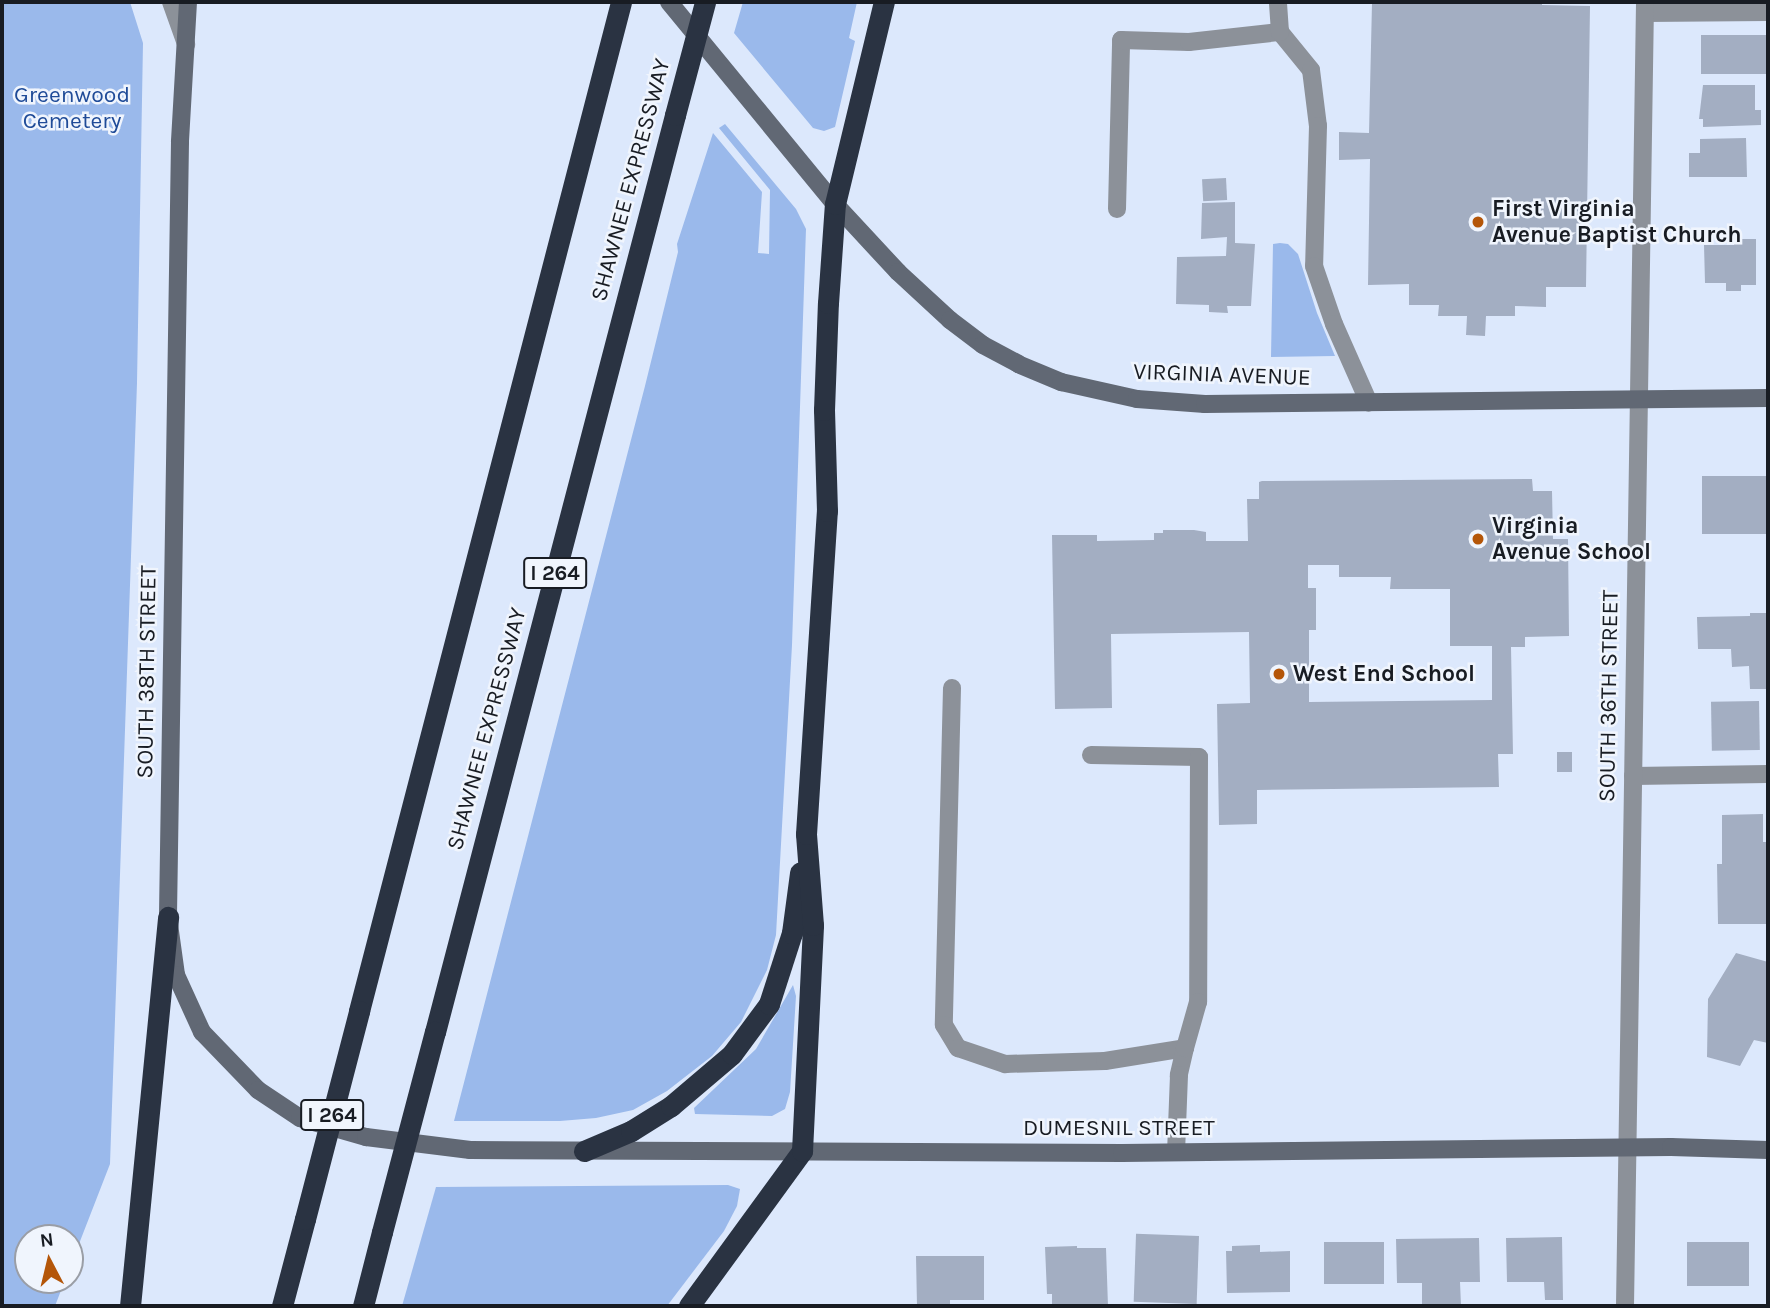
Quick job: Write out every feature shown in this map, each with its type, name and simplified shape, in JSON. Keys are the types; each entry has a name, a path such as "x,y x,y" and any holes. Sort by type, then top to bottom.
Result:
{"highway":[{"name":"I 264","path":"282,1306 621,2"},
{"name":"SHAWNEE EXPRESSWAY","path":"363,1306 705,2"},
{"path":"584,1151 641,1125 671,1107 706,1080 732,1054 769,1004 792,933 806,834 827,511 824,397 835,204 884,2"},
{"path":"689,1306 802,1151 813,925 806,834"},
{"path":"130,1306 168,917"}],"main road":[{"name":"SOUTH 38TH STREET","path":"188,2 180,142 168,917 176,975 202,1032 258,1090 300,1118 366,1137 470,1150"},
{"name":"VIRGINIA AVENUE","path":"669,2 835,204 898,272 950,320 983,345 1018,365 1061,382 1137,399 1205,404 1768,398"},
{"name":"DUMESNIL STREET","path":"470,1150 1768,1150"}],"street":[{"path":"171,2 186,44"},
{"path":"1278,2 1280,33 1311,70 1318,126 1314,266 1334,324 1369,403"},
{"path":"1645,8 1768,12"},
{"name":"SOUTH 36TH STREET","path":"1625,1306 1645,8"},
{"path":"1117,209 1121,40 1189,42 1280,33"},
{"path":"952,688 944,1025 958,1048 1005,1064 1105,1061 1185,1048"},
{"path":"1091,755 1199,757 1198,1002 1179,1076 1176,1152"},
{"path":"1633,776 1768,774"}],"green space":[{"name":"Greenwood Cemetery","path":"2,2 130,2 143,43 137,383 110,1164 84,1231 84,1224 14,1224 14,1294 60,1294 55,1306 2,1306"},
{"path":"743,2 857,2 849,38 855,41 835,127 824,131 813,128 734,33"},
{"path":"725,124 796,209 806,229 792,645 776,935 767,970 741,1022 712,1056 667,1091 633,1110 596,1118 560,1121 454,1121 645,386 678,252 677,244 713,133 762,192 758,253 769,254 770,190 719,128"},
{"path":"1273,244 1288,244 1298,254 1317,313 1335,356 1271,357"},
{"path":"793,985 796,996 790,1092 785,1109 772,1116 695,1114 694,1108 756,1049"},
{"path":"728,1185 740,1189 737,1206 724,1231 667,1306 402,1306 436,1187"}],"building":[{"name":"First Virginia Avenue Baptist Church","path":"1542,2 1542,5 1590,6 1586,287 1546,287 1546,307 1515,306 1515,316 1486,316 1485,336 1466,335 1467,316 1438,316 1439,305 1409,305 1409,284 1368,285 1370,159 1339,160 1339,132 1369,133 1372,3"},
{"path":"1701,35 1768,35 1768,74 1701,74"},
{"path":"1703,85 1755,85 1755,110 1761,110 1761,125 1703,127 1703,119 1699,119"},
{"path":"1746,138 1747,177 1689,177 1689,153 1700,153 1700,139"},
{"path":"1226,178 1227,200 1203,201 1202,179"},
{"path":"1235,202 1235,243 1255,244 1251,306 1227,306 1228,313 1209,312 1209,305 1176,304 1177,257 1226,256 1227,237 1201,239 1202,203"},
{"path":"1734,239 1756,239 1756,285 1741,285 1741,291 1726,291 1726,283 1705,283 1704,245 1734,245"},
{"path":"1702,476 1768,476 1768,534 1702,534"},
{"name":"West End School","path":"1532,479 1533,491 1552,491 1553,539 1568,539 1569,636 1525,637 1525,647 1511,647 1513,754 1498,754 1499,787 1257,790 1257,824 1219,825 1217,704 1250,703 1249,632 1111,634 1112,708 1055,709 1052,535 1097,535 1097,541 1154,540 1154,533 1163,533 1163,530 1194,530 1206,532 1206,541 1248,541 1247,499 1259,499 1259,482","holes":["1308,565 1339,565 1339,577 1391,577 1390,589 1450,589 1450,646 1492,646 1492,700 1309,702 1309,630 1316,630 1316,588 1308,588"]},
{"path":"1750,613 1768,613 1768,689 1750,689 1749,666 1732,667 1731,649 1698,649 1697,617 1750,616"},
{"path":"1759,701 1760,750 1712,751 1711,702"},
{"path":"1557,752 1572,752 1572,772 1557,772"},
{"path":"1763,814 1763,842 1768,842 1766,924 1718,924 1717,864 1722,864 1722,815"},
{"path":"1736,953 1768,962 1768,1043 1754,1040 1740,1066 1707,1057 1708,999"},
{"path":"1136,1234 1199,1236 1197,1304 1134,1302"},
{"path":"1562,1237 1563,1300 1545,1300 1544,1282 1507,1282 1506,1238"},
{"path":"1479,1238 1480,1282 1460,1282 1461,1306 1422,1306 1422,1283 1397,1283 1396,1239"},
{"path":"1324,1242 1384,1242 1384,1284 1324,1284"},
{"path":"1687,1242 1749,1242 1749,1286 1687,1286"},
{"path":"1260,1245 1260,1252 1290,1251 1290,1292 1227,1293 1226,1251 1232,1251 1232,1246"},
{"path":"1045,1247 1106,1248 1108,1306 1052,1306 1052,1294 1047,1294"},
{"path":"916,1256 984,1256 984,1300 950,1300 950,1306 917,1306"}],"place":[{"name":"First Virginia Avenue Baptist Church","path":"1478,222"},
{"name":"Virginia Avenue School","path":"1478,539"},
{"name":"West End School","path":"1279,674"}]}
